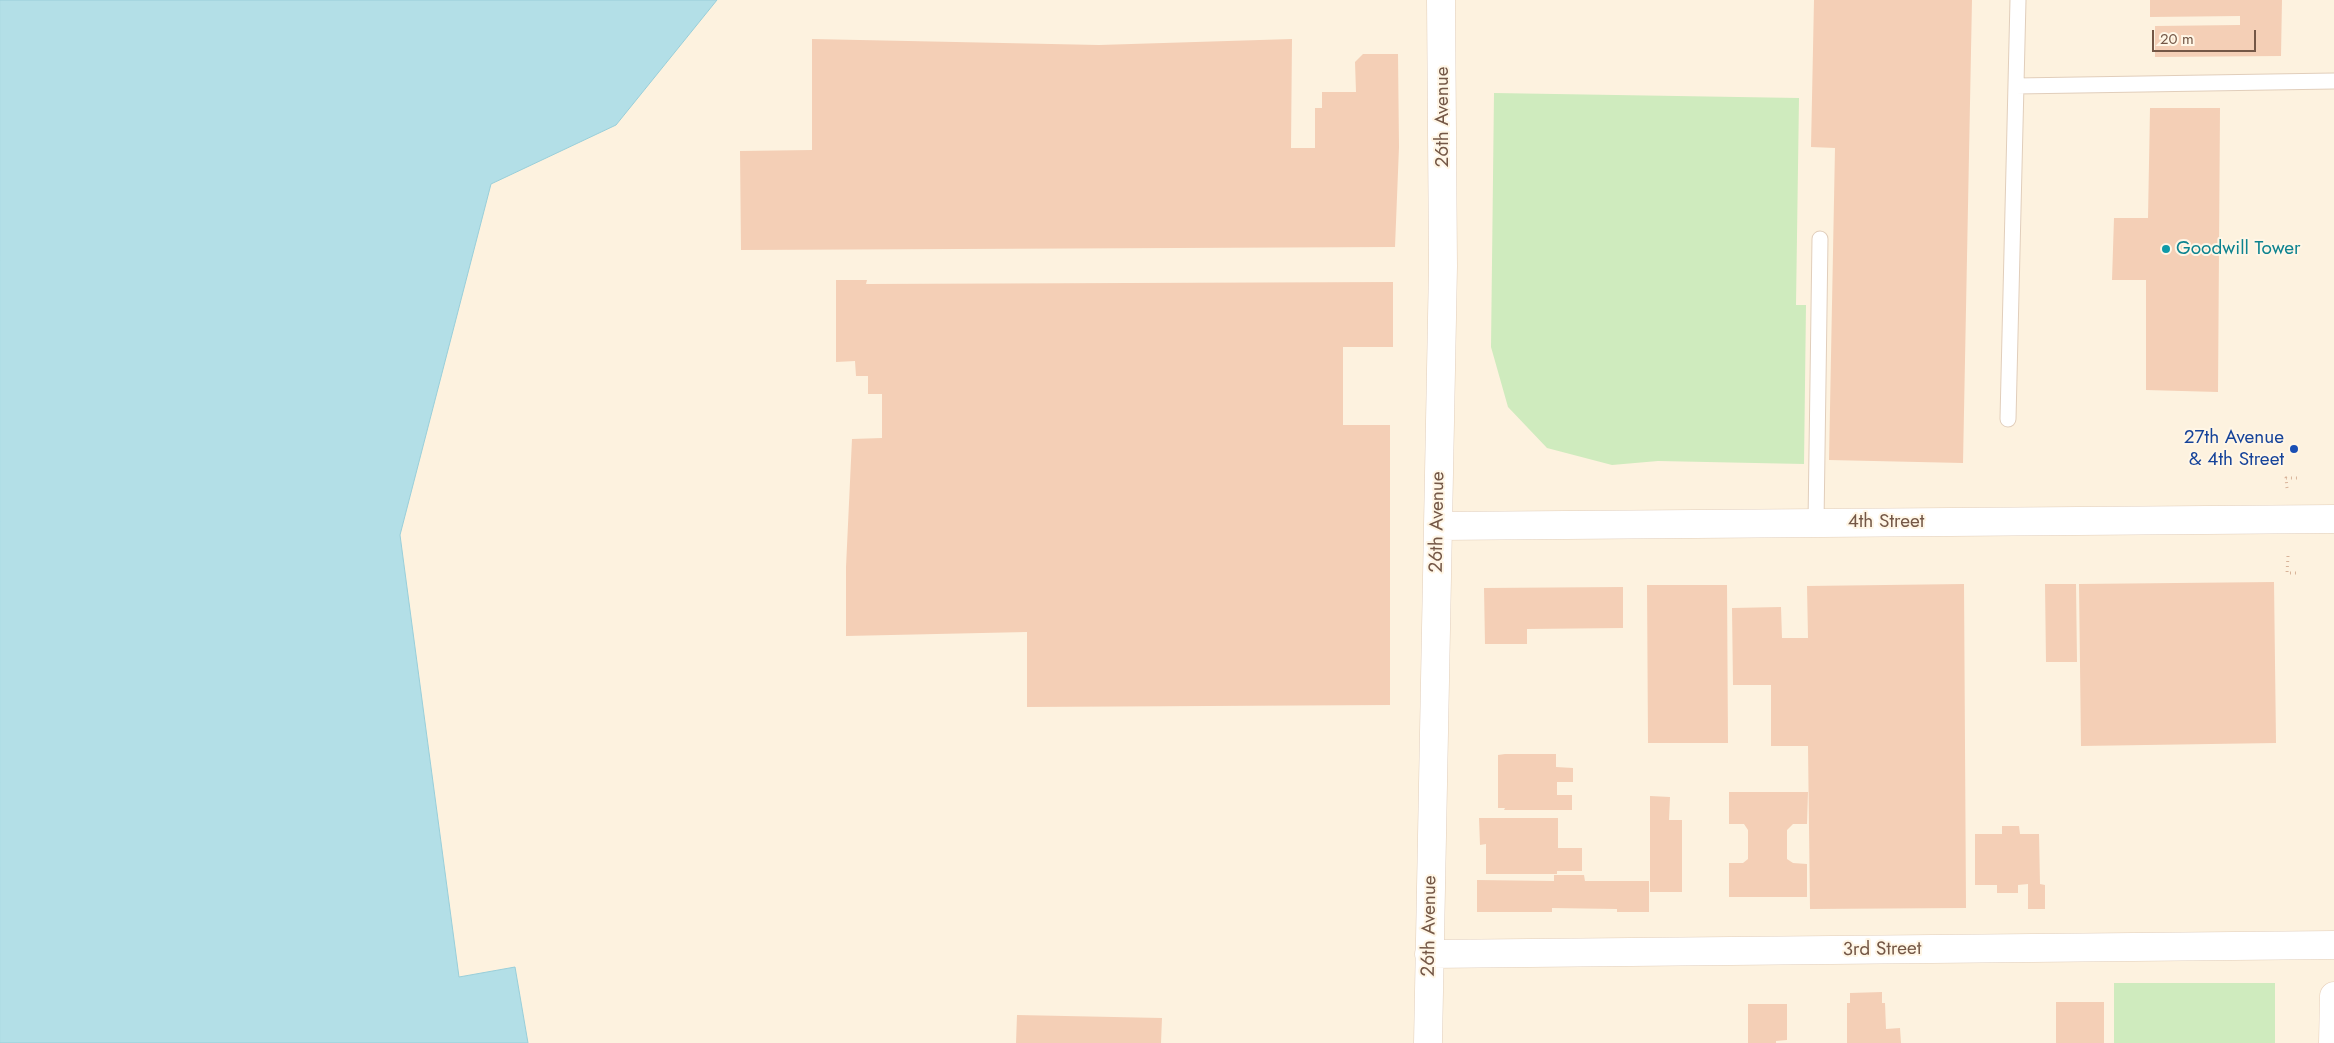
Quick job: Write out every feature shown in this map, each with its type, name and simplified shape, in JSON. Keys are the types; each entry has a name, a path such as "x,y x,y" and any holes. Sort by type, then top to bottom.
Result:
{"street":[{"name":"26th Avenue","path":"1428,1043 1443,266 1442,0"},
{"name":"4th Street","path":"1438,526 2334,519"},
{"name":"3rd Street","path":"1429,954 2334,946"},
{"path":"2333,1043 2334,996"}],"lane":[{"path":"2008,419 2018,0"},
{"path":"2016,86 2334,81"},
{"path":"1816,523 1820,239"}],"path":[{"path":"2287,489 2286,478 2298,478"},
{"path":"2288,556 2288,573 2298,573"}],"green space":[{"path":"1494,93 1799,98 1796,305 1806,305 1804,464 1658,461 1612,465 1547,448 1508,407 1491,347"},
{"path":"2114,983 2275,983 2275,1043 2114,1043"}],"water":[{"path":"0,0 717,0 616,125 491,184 400,535 459,977 515,967 528,1043 0,1043"}],"building":[{"path":"1814,0 1972,0 1963,463 1829,460 1835,148 1811,147"},
{"path":"2150,0 2282,0 2281,56 2155,57 2155,26 2240,25 2240,16 2150,17"},
{"path":"812,39 1099,45 1292,39 1291,148 1315,148 1315,108 1322,108 1322,92 1356,92 1355,62 1363,54 1398,54 1399,147 1395,247 741,250 740,151 812,150"},
{"name":"Goodwill Tower","path":"2150,108 2220,108 2218,392 2146,390 2146,280 2112,280 2114,218 2148,218"},
{"path":"836,280 867,280 866,284 1393,282 1393,347 1343,347 1343,425 1390,425 1390,705 1027,707 1027,632 846,636 846,567 852,439 882,438 882,394 868,394 868,376 856,376 855,361 836,362"},
{"path":"2274,582 2276,743 2081,746 2079,584"},
{"path":"1964,584 1966,908 1810,909 1808,746 1771,746 1771,685 1733,685 1732,608 1781,607 1782,638 1808,638 1807,586"},
{"path":"2045,584 2076,584 2077,662 2046,662"},
{"path":"1647,585 1727,585 1728,743 1648,743"},
{"path":"1623,587 1623,628 1527,629 1527,644 1485,644 1484,588"},
{"path":"1556,754 1556,767 1573,768 1573,782 1557,782 1557,795 1572,795 1572,810 1504,810 1505,808 1498,808 1498,755"},
{"path":"1729,792 1808,792 1807,824 1793,824 1787,830 1787,859 1793,863 1807,864 1807,897 1729,897 1729,863 1743,863 1748,859 1748,830 1744,824 1729,824"},
{"path":"1650,796 1670,797 1669,820 1682,820 1682,892 1650,892"},
{"path":"1479,818 1558,818 1558,848 1582,848 1582,871 1557,871 1557,874 1486,874 1486,844 1480,845"},
{"path":"2002,826 2019,826 2020,834 2039,834 2040,884 2045,885 2045,909 2028,909 2028,884 2018,885 2018,893 1997,893 1997,885 1975,885 1975,834 2002,834"},
{"path":"1554,875 1584,875 1585,881 1649,881 1649,912 1617,912 1617,909 1552,908 1552,912 1477,912 1477,880 1554,881"},
{"path":"1882,992 1882,1003 1885,1003 1886,1029 1900,1028 1901,1043 1847,1043 1847,1003 1850,1003 1850,993"},
{"path":"2056,1002 2104,1002 2104,1043 2056,1043"},
{"path":"1748,1004 1787,1004 1787,1040 1776,1041 1776,1043 1748,1043"},
{"path":"1017,1015 1162,1018 1161,1043 1016,1043"}],"place":[{"name":"Goodwill Tower","path":"2166,249"},
{"name":"27th Avenue & 4th Street","path":"2294,449"}]}
